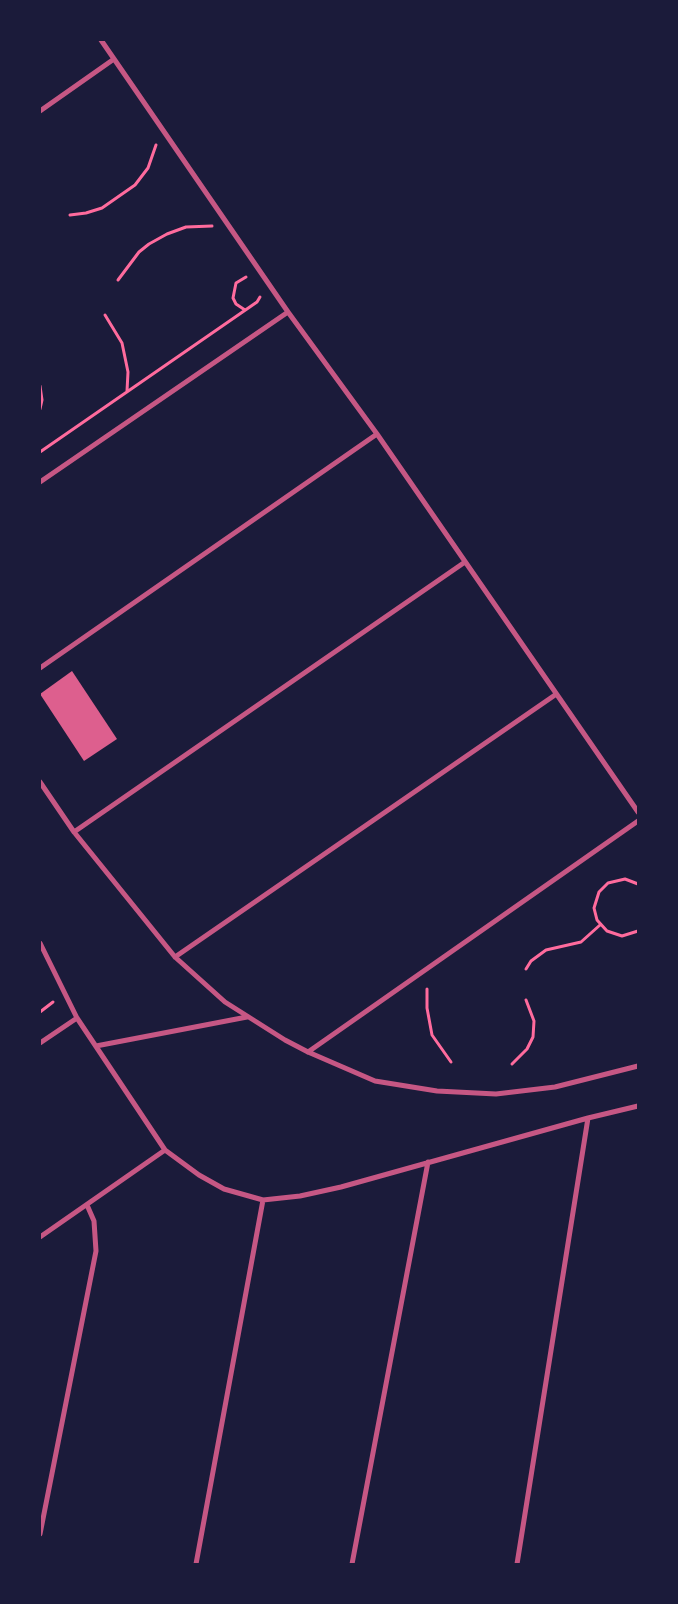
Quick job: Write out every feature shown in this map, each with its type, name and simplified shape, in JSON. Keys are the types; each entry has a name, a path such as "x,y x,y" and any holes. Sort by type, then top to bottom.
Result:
{"street":[{"path":"101,40 288,312 377,434 555,695 638,812"},
{"path":"40,111 114,59"},
{"path":"40,482 288,312"},
{"path":"40,668 377,434"},
{"path":"74,832 465,562"},
{"path":"175,958 555,695"},
{"path":"40,782 74,832 175,958 225,1002 308,1052 375,1081 437,1091 496,1094 555,1087 638,1066"},
{"path":"308,1052 638,821"},
{"path":"40,943 77,1018 165,1150 198,1175 224,1189 263,1200 300,1196 342,1187 588,1118 638,1106"},
{"path":"96,1046 247,1017"},
{"path":"40,1044 77,1018"},
{"path":"518,1564 588,1118"},
{"path":"40,1237 165,1150"},
{"path":"352,1564 428,1162"},
{"path":"196,1564 263,1200"},
{"path":"40,1534 96,1251 94,1221 87,1205"}],"path":[{"path":"70,215 102,208 118,198 136,185 148,168 157,142 163,150"},
{"path":"118,280 139,252 149,244 166,234 186,227 216,226 211,219"},
{"path":"245,310 236,304 233,298 236,283 252,276 246,269"},
{"path":"40,452 257,302 261,294 259,289"},
{"path":"105,315 124,350 128,372 127,392"},
{"path":"40,386 42,400 40,409"},
{"path":"638,884 630,880 620,879 604,886 596,896 594,908 600,925 607,931 617,935 626,935 638,931"},
{"path":"526,969 531,961 546,950 581,942 600,925"},
{"path":"427,989 432,1035 451,1062"},
{"path":"512,1064 527,1049 534,1037 534,1021 526,1000"}],"building":[{"path":"72,671 117,739 84,761 40,694"}]}
